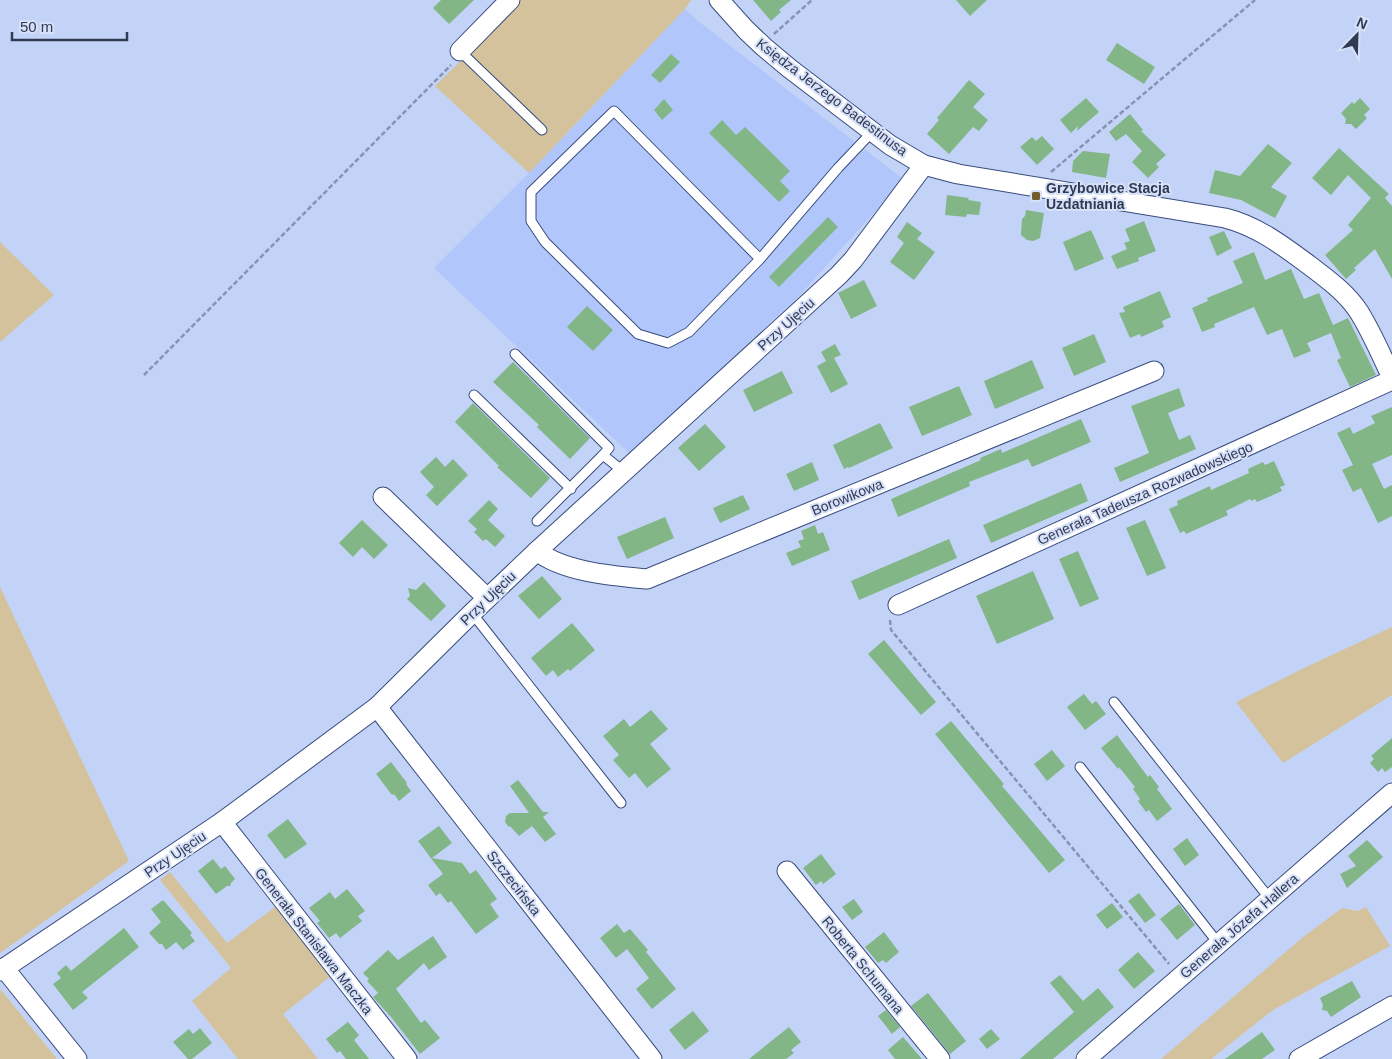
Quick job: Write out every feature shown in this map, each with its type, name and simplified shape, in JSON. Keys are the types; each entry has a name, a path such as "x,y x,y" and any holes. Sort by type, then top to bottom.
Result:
{"street":[{"path":"460,51 510,0"},
{"name":"Księdza Jerzego Badestinusa","path":"719,0 762,44 789,68 890,145 924,164 958,174 1225,218 1260,230 1303,260 1347,296 1369,329 1392,379"},
{"name":"Przy Ujęciu","path":"2,970 222,822 377,707 537,551 839,275 853,260 924,164"},
{"name":"Borowikowa","path":"537,551 548,560 559,564 619,577 647,579 1154,371"},
{"name":"Generała Tadeusza Rozwadowskiego","path":"898,605 1392,379"},
{"path":"383,497 487,598"},
{"name":"Szczecińska","path":"377,707 652,1059"},
{"name":"Generała Józefa Hallera","path":"1086,1059 1392,792"},
{"name":"Generała Stanisława Maczka","path":"222,822 406,1059"},
{"name":"Roberta Schumana","path":"787,871 940,1059"},
{"path":"2,970 77,1059"},
{"path":"1299,1059 1392,1006"}],"lane":[{"path":"460,51 542,130"},
{"path":"760,259 614,111 531,192 531,221 545,242 638,334 668,343 689,332 760,259 838,168 873,131"},
{"path":"515,354 609,448 571,489 537,521"},
{"path":"474,394 571,489"},
{"path":"603,455 624,472"},
{"path":"472,613 621,803"},
{"path":"1114,702 1270,899"},
{"path":"1080,767 1218,943"}],"path":[{"path":"762,44 812,0"},
{"path":"1034,186 1255,0"},
{"path":"144,375 449,68 460,51"},
{"path":"898,605 889,619 891,630 1180,977"}],"shaded area":[{"path":"520,0 691,0 685,9 529,173 435,86"},
{"path":"685,9 902,178 880,206 799,296 629,453 434,268 529,173"},
{"path":"0,242 54,295 0,342"},
{"path":"0,587 129,861 0,953"},
{"path":"1392,627 1392,695 1283,763 1236,702"},
{"path":"170,872 227,943 275,907 330,977 283,1014 318,1059 238,1059 192,1001 231,968 160,880"},
{"path":"1366,907 1390,946 1273,1010 1211,1059 1161,1059 1303,937 1342,908 1358,911"},
{"path":"1,990 57,1059 0,1059"}],"building":[{"path":"441,0 474,0 449,24 433,8"},
{"path":"753,0 791,0 779,10 781,12 771,21"},
{"path":"956,0 987,0 970,16"},
{"path":"1117,43 1155,67 1144,84 1106,60"},
{"path":"671,54 680,62 660,83 651,75"},
{"path":"969,80 985,94 973,107 988,120 979,131 973,127 949,154 927,134 939,120 937,118"},
{"path":"1086,98 1099,112 1077,131 1078,126 1071,133 1060,120"},
{"path":"1360,98 1370,109 1364,115 1367,118 1356,129 1351,124 1345,124 1346,119 1341,113 1352,102 1354,104"},
{"path":"664,99 673,110 662,120 654,110"},
{"path":"1130,114 1143,130 1141,131 1166,155 1156,164 1159,167 1148,178 1132,162 1142,151 1126,134 1116,141 1109,132"},
{"path":"722,120 736,135 745,127 790,171 780,181 790,191 779,202 709,133"},
{"path":"1042,136 1054,149 1037,165 1020,147 1032,137 1036,141"},
{"path":"1268,144 1292,163 1271,187 1287,196 1275,218 1241,200 1209,193 1215,170 1240,176"},
{"path":"1339,148 1389,194 1385,198 1392,206 1392,279 1375,249 1354,268 1356,270 1346,279 1325,255 1353,230 1348,225 1371,198 1348,175 1331,195 1312,178"},
{"path":"1083,151 1110,154 1106,178 1072,172 1073,161"},
{"path":"947,195 981,202 979,215 967,214 966,217 945,215"},
{"path":"1026,210 1044,213 1040,238 1033,241 1027,240 1021,235 1022,219 1025,216"},
{"path":"828,217 838,227 779,287 769,277"},
{"path":"1144,221 1156,251 1138,258 1139,261 1117,269 1111,256 1127,249 1124,243 1130,241 1125,229"},
{"path":"907,222 922,233 917,239 935,252 914,280 890,262 904,243 897,237"},
{"path":"1091,230 1104,259 1075,271 1063,242"},
{"path":"1224,231 1232,248 1217,256 1209,237"},
{"path":"1254,252 1265,280 1291,269 1304,299 1319,293 1333,325 1348,318 1376,375 1350,387 1337,360 1341,358 1331,333 1307,343 1311,351 1294,358 1282,329 1267,335 1254,307 1214,324 1215,327 1202,332 1192,308 1208,301 1207,298 1243,283 1233,261"},
{"path":"864,280 877,306 851,319 838,293"},
{"path":"1160,291 1171,317 1162,321 1164,327 1141,337 1140,334 1130,338 1119,313 1125,312 1123,307"},
{"path":"587,306 613,330 593,351 567,327"},
{"path":"1094,334 1106,362 1074,376 1062,348"},
{"path":"835,344 841,355 834,358 848,384 831,393 817,366 826,361 821,352"},
{"path":"1032,360 1044,388 995,409 984,381"},
{"path":"513,362 590,438 570,459 537,427 539,425 493,382"},
{"path":"782,371 793,393 754,412 743,390"},
{"path":"959,386 972,415 922,436 909,407"},
{"path":"1179,388 1185,406 1168,413 1179,440 1190,435 1196,449 1120,482 1114,468 1149,453 1131,406"},
{"path":"473,403 550,478 531,498 497,467 499,466 455,422"},
{"path":"1392,407 1392,455 1372,464 1384,489 1392,485 1392,516 1378,523 1361,488 1353,492 1342,470 1353,465 1337,433 1350,427 1353,434 1375,423 1371,416"},
{"path":"1081,419 1091,442 1032,467 1028,459 969,482 970,486 898,517 891,499 981,460 980,458 1001,449 1002,453"},
{"path":"880,423 893,448 844,469 833,445"},
{"path":"705,424 726,447 699,471 678,448"},
{"path":"436,457 445,467 453,459 468,475 437,506 426,495 434,487 420,472"},
{"path":"1274,461 1285,485 1280,487 1282,491 1257,502 1255,499 1251,501 1250,499 1226,511 1228,515 1186,534 1184,531 1180,533 1169,509 1178,505 1177,501 1210,486 1211,490 1249,473 1248,469 1263,462 1265,465"},
{"path":"812,462 819,480 794,491 786,474"},
{"path":"1081,483 1088,501 991,543 983,525"},
{"path":"743,495 750,509 720,523 713,508"},
{"path":"489,500 498,509 488,520 505,536 495,547 486,539 483,541 474,532 477,529 468,521"},
{"path":"665,517 674,538 627,559 617,537"},
{"path":"362,520 388,545 374,559 362,547 353,557 339,543"},
{"path":"1145,520 1166,568 1147,576 1126,528"},
{"path":"815,525 818,534 823,532 830,550 792,566 786,553 801,547 798,541 804,539 801,531"},
{"path":"949,539 957,558 859,600 851,581"},
{"path":"1078,551 1099,599 1080,607 1059,559"},
{"path":"1033,571 1054,619 997,644 976,596"},
{"path":"542,576 562,599 539,619 518,596"},
{"path":"424,582 446,606 431,621 407,599 410,596 408,588 416,590"},
{"path":"572,623 595,650 570,671 568,669 558,677 553,670 546,676 531,658"},
{"path":"884,640 936,702 921,715 868,654"},
{"path":"1084,694 1092,704 1096,701 1106,714 1085,730 1067,707"},
{"path":"651,710 668,729 650,744 671,769 647,788 635,773 629,778 613,760 619,755 603,736 624,719 630,727"},
{"path":"951,721 1004,784 1002,786 1065,860 1049,873 935,734"},
{"path":"1117,735 1148,777 1150,775 1159,787 1157,789 1172,809 1157,821 1149,810 1146,812 1138,801 1140,799 1133,789 1135,787 1101,748"},
{"path":"1392,738 1392,767 1385,772 1382,768 1378,772 1370,763 1374,759 1371,756"},
{"path":"1052,750 1065,766 1047,781 1034,764"},
{"path":"391,762 411,791 399,801 376,774"},
{"path":"518,780 543,812 549,812 543,817 556,834 545,842 532,826 519,836 505,822 506,816 510,813 529,813 510,786"},
{"path":"288,819 307,844 285,859 267,835"},
{"path":"439,826 452,843 432,858 462,863 470,874 476,870 497,899 490,904 499,917 476,934 451,901 448,903 440,893 436,896 428,885 443,874 418,841"},
{"path":"1187,838 1199,855 1185,866 1173,849"},
{"path":"1367,840 1383,857 1347,888 1340,874 1356,866 1348,856"},
{"path":"821,854 836,874 823,884 821,881 816,885 803,868"},
{"path":"213,859 221,869 225,866 235,879 230,886 216,894 198,871"},
{"path":"347,889 365,911 358,916 362,921 340,938 336,933 329,938 317,923 320,921 309,908 330,892 335,899"},
{"path":"1139,893 1156,915 1145,923 1128,901"},
{"path":"854,899 863,912 852,920 842,907"},
{"path":"163,900 192,933 190,935 195,941 183,950 176,942 166,950 149,933 161,922 151,909"},
{"path":"1112,903 1123,917 1107,929 1096,915"},
{"path":"1179,904 1195,925 1177,940 1160,919"},
{"path":"617,924 624,933 630,929 648,950 646,952 676,989 652,1009 636,989 649,978 627,949 616,958 600,938"},
{"path":"124,928 139,947 82,992 88,998 73,1010 53,984 61,978 57,973 66,965 71,971"},
{"path":"884,932 899,952 886,963 883,960 878,963 865,947"},
{"path":"433,936 447,957 429,970 424,963 396,989 421,1023 425,1020 440,1038 420,1054 373,997 378,993 367,981 369,979 363,973 388,950 398,960"},
{"path":"1138,952 1155,971 1134,989 1118,970"},
{"path":"1060,975 1083,1001 1098,988 1114,1007 1053,1059 1020,1059 1074,1012 1050,983"},
{"path":"1352,981 1361,997 1331,1017 1327,1011 1322,1010 1323,1005 1320,998"},
{"path":"928,993 966,1041 950,1054 911,1006"},
{"path":"886,1010 900,1027 892,1034 878,1016"},
{"path":"693,1011 709,1031 685,1050 669,1030"},
{"path":"348,1022 359,1035 354,1040 369,1059 346,1059 340,1051 337,1053 326,1039"},
{"path":"789,1027 801,1042 791,1050 794,1053 786,1059 749,1059"},
{"path":"200,1028 212,1043 192,1059 188,1059 173,1042 189,1029 193,1034"},
{"path":"991,1029 1000,1039 987,1049 979,1039"},
{"path":"1262,1032 1275,1050 1262,1059 1225,1059"},
{"path":"903,1037 922,1059 895,1059 888,1050"}],"place":[{"name":"Grzybowice Stacja Uzdatniania","path":"1036,196"}]}
